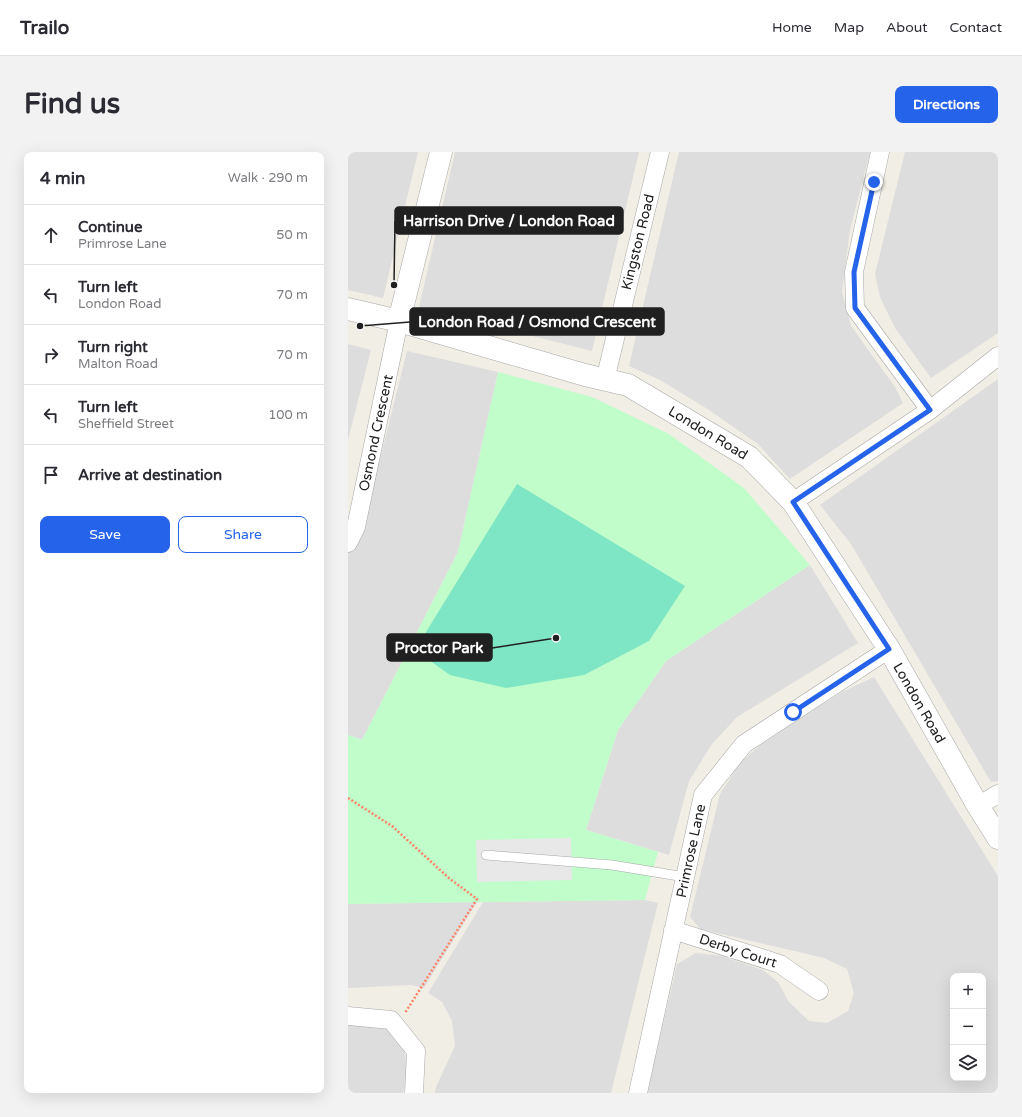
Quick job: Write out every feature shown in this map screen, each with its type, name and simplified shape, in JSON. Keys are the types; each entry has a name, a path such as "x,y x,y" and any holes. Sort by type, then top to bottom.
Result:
{"street":[{"path":"399,321 441,152"},
{"name":"Kingston Road","path":"605,380 660,152"},
{"path":"880,152 854,272 855,308 930,410"},
{"name":"London Road","path":"348,309 399,321 605,380 628,385 749,456 793,502 889,649 978,806 998,838"},
{"name":"Osmond Crescent","path":"348,543 356,527 399,321"},
{"path":"793,502 930,410 998,356"},
{"name":"Primrose Lane","path":"638,1093 703,795 744,744 889,649"},
{"path":"978,806 998,794"},
{"name":"Derby Court","path":"673,930 780,964 819,991"},
{"path":"348,1016 391,1020 416,1051 414,1093"}],"lane":[{"path":"486,855 612,865 685,876"}],"path":[{"path":"348,798 392,826 450,879 477,899 396,1027"}],"shaded area":[{"path":"348,152 418,152 383,298 348,290"},
{"path":"455,152 639,152 592,351 419,307"},
{"path":"679,152 870,152 850,230 842,292 851,326 895,387 903,403 790,479 758,444 709,410 660,380 629,366"},
{"path":"905,152 998,152 998,333 931,378 895,328 880,297 875,274"},
{"path":"348,344 371,350 348,440"},
{"path":"407,351 498,372 458,552 362,740 348,735 348,550 371,495"},
{"path":"998,379 998,781 991,782 851,544 820,505"},
{"path":"810,565 858,643 737,717 712,744 689,781 669,855 586,830 618,730 666,661"},
{"path":"874,677 998,876 998,1093 647,1093 677,964 696,953 722,956 763,970 778,982 789,1002 809,1021 827,1023 848,1011 854,993 847,969 824,958 700,929 690,917 720,794 740,763 768,738 842,692"},
{"path":"571,838 572,880 477,882 476,840"},
{"path":"645,900 658,903 611,1093 435,1093 436,1087 455,1046 452,1021 442,1002 428,993 483,902"},
{"path":"477,902 424,988 411,985 348,988 348,904"},
{"path":"348,1025 387,1027 403,1043 408,1071 403,1093 348,1093"}],"green space":[{"path":"498,372 592,397 669,434 744,488 810,565 666,661 618,730 586,830 658,852 645,900 348,904 348,735 362,740 458,552"},
{"path":"517,484 685,586 649,641 584,675 506,688 450,675 415,650"}],"place":[{"name":"Harrison Drive / London Road","path":"394,285"},
{"name":"London Road / Osmond Crescent","path":"360,326"},
{"name":"Proctor Park","path":"556,638"}],"route":[{"path":"793,712 889,649 793,502 930,410 855,308 854,272 874,182"}]}
